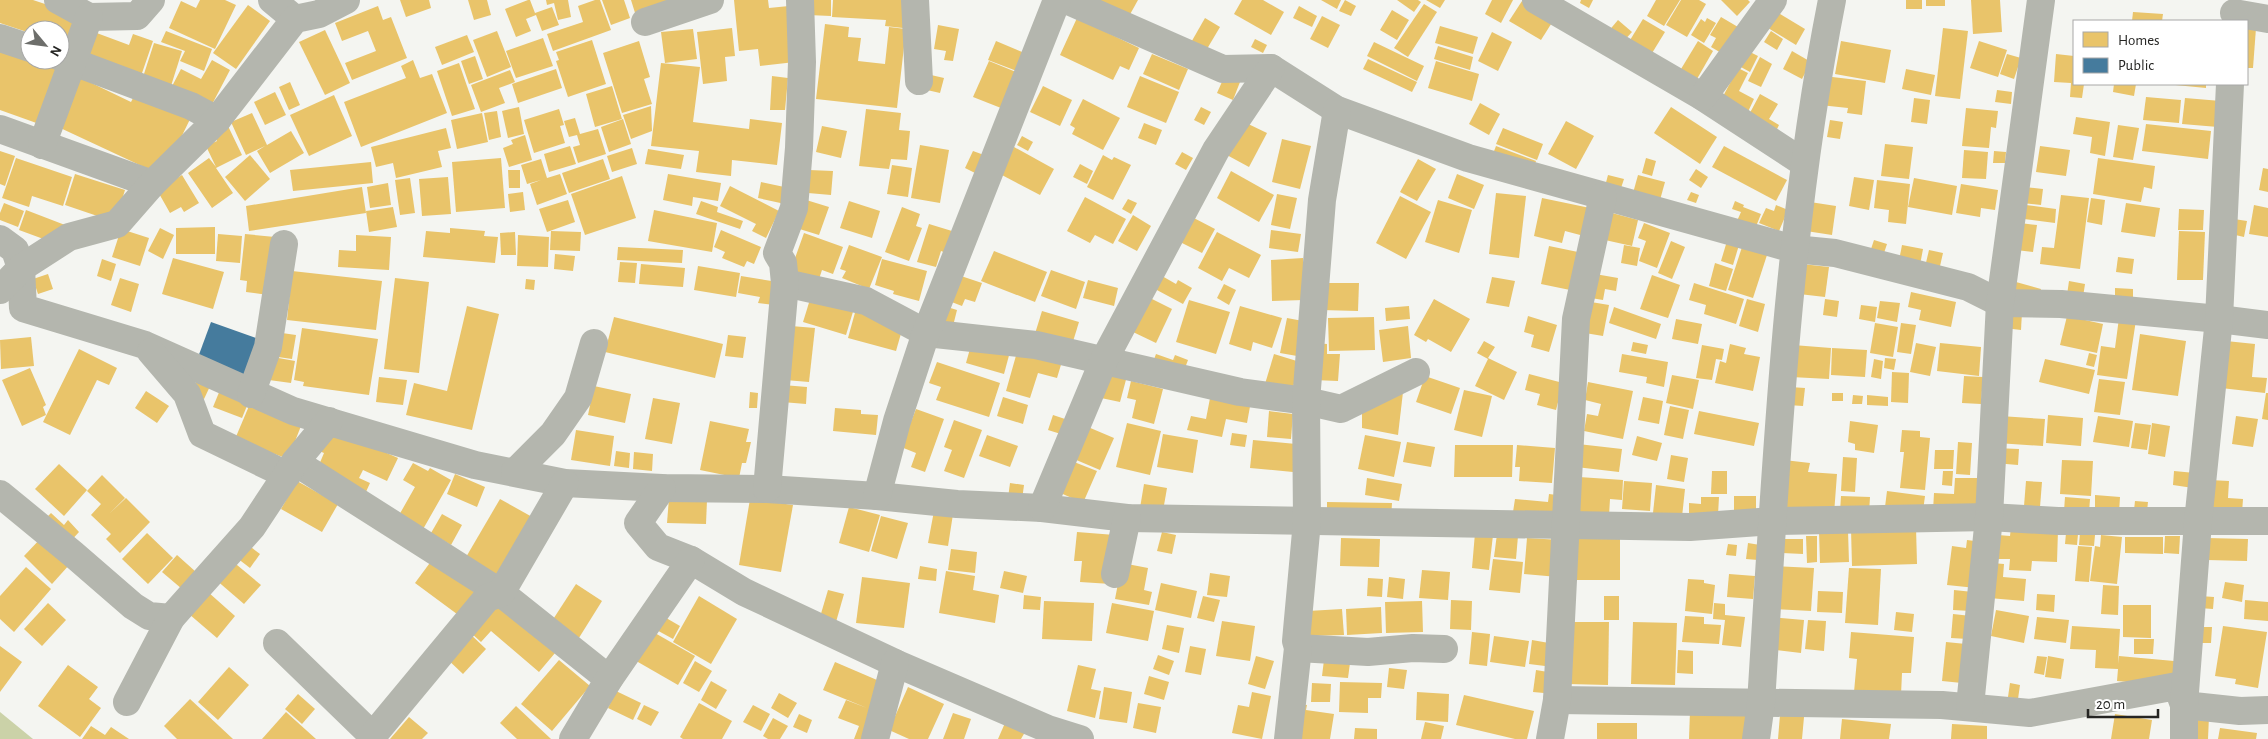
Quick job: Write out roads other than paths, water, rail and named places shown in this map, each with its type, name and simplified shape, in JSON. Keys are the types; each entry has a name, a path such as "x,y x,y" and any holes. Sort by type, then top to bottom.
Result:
{"street":[{"path":"58,0 89,17 137,16 151,0"},
{"path":"272,0 294,18"},
{"path":"645,22 710,0"},
{"path":"767,489 785,283 783,263 777,253 794,208 798,158 802,62 800,0"},
{"path":"915,0 918,81"},
{"path":"877,496 897,421 926,333 1057,0"},
{"path":"1066,0 1223,69 1271,68 1338,110 1468,158 1794,249 1835,254 1968,287 2000,303 2061,304 2219,318 2268,326"},
{"path":"1536,0 1704,97 1804,163"},
{"path":"1704,97 1773,0"},
{"path":"1756,739 1761,703 1794,249 1816,80 1832,0"},
{"path":"1970,706 1989,517 2000,303 2041,0"},
{"path":"0,290 21,268 69,237 117,224 152,184 217,120 294,18 319,14 341,2"},
{"path":"2234,11 2268,19"},
{"path":"70,52 89,17"},
{"path":"0,38 20,45"},
{"path":"70,61 191,106 217,120"},
{"path":"1042,508 1104,360 1216,150 1271,68"},
{"path":"42,145 61,97 65,70"},
{"path":"2184,739 2184,705 2198,522 2219,318 2230,85"},
{"path":"1288,739 1298,648 1296,641 1307,521 1306,401 1322,200 1338,110"},
{"path":"0,129 152,184"},
{"path":"1550,739 1557,700 1576,319 1603,196"},
{"path":"0,239 15,250 21,268 23,308 145,345 293,412 329,420 475,465 565,483 662,488 767,489 877,496 957,504 1042,508 1127,518 1566,527 1690,527 1773,521 1989,517 2058,521 2268,521"},
{"path":"251,394 268,347 284,244"},
{"path":"785,283 866,301 926,333 1036,345 1240,392 1306,401 1341,409 1416,372"},
{"path":"515,472 554,434 578,398 594,343"},
{"path":"145,345 187,394 202,434 291,469 501,593 610,679"},
{"path":"127,702 171,618 252,527 291,469 329,420"},
{"path":"277,643 372,738 487,598 501,593 565,483"},
{"path":"662,488 638,523 658,547 691,560 744,592 895,663 1048,728 1080,739"},
{"path":"0,494 132,606 149,616 171,618"},
{"path":"1115,574 1127,518"},
{"path":"573,739 610,679 691,560"},
{"path":"1298,648 1368,652 1413,648 1444,649"},
{"path":"875,739 895,663"},
{"path":"1557,700 1970,706 2030,713 2178,686 2184,705"},
{"path":"2184,705 2240,711 2268,710"}]}
